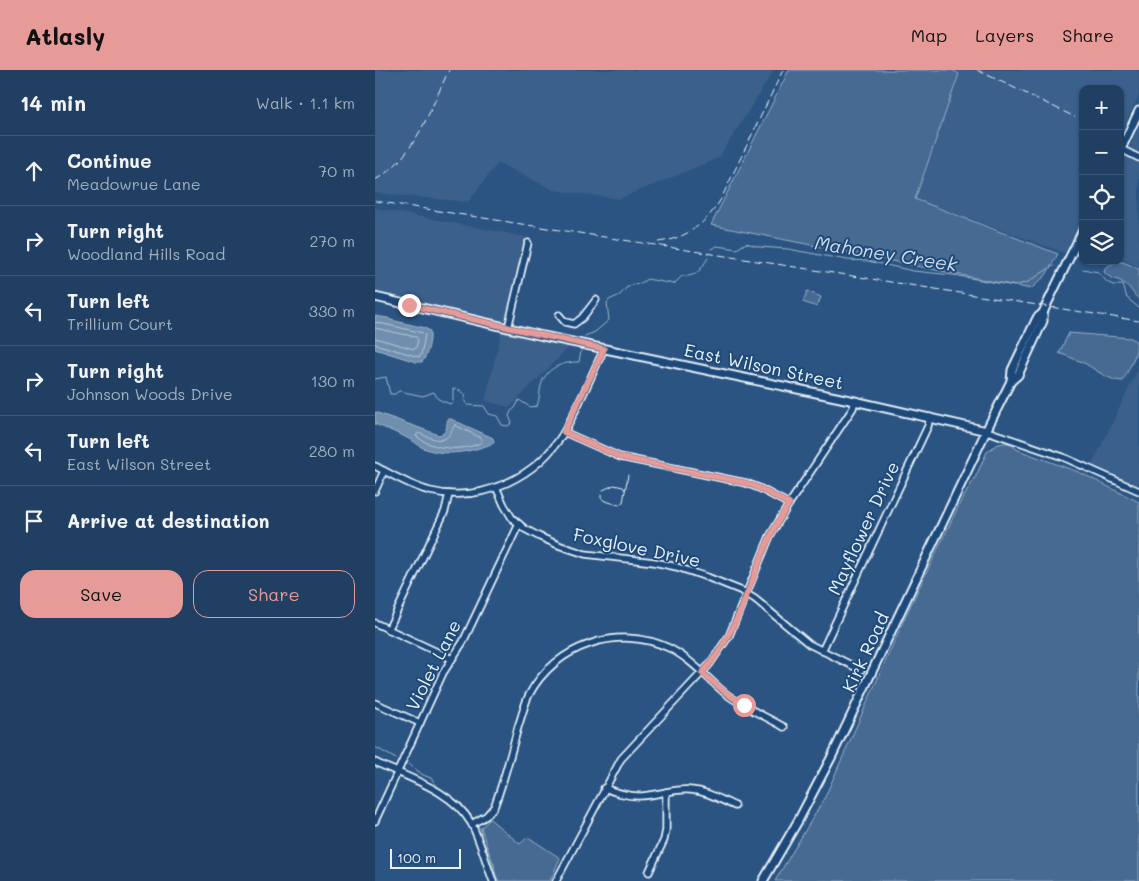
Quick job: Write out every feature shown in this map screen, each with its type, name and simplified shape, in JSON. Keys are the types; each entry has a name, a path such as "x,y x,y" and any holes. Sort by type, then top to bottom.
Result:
{"street":[{"path":"1124,144 1139,111"},
{"path":"1124,151 1139,158"},
{"name":"Kirk Road","path":"763,881 798,821 831,758 1011,381 1012,370 1037,318 1043,313 1079,238"},
{"path":"508,328 528,243"},
{"name":"East Wilson Street","path":"375,297 508,328 930,417 987,431 1066,458 1139,491"},
{"path":"559,316 565,322 574,324 582,318 596,300"},
{"path":"375,466 415,487 449,494 473,493 496,487 517,477 538,462 553,447 564,432 604,349"},
{"path":"556,881 604,788 624,755 702,673 729,636 770,536 853,408 855,401"},
{"name":"Mayflower Drive","path":"822,651 930,417"},
{"path":"564,432 620,457 746,483 789,504"},
{"path":"375,491 385,471"},
{"name":"Foxglove Drive","path":"496,487 507,510 519,524 539,537 578,552 677,567 747,593 809,644 861,670"},
{"path":"388,630 445,510 449,494"},
{"name":"Violet Lane","path":"375,820 443,673 463,642 519,524"},
{"path":"375,623 452,659"},
{"path":"471,824 486,816 494,807 525,705 531,692 549,668 567,654 587,644 623,638 642,639 662,645 675,651 733,698 785,727"},
{"path":"375,703 420,723"},
{"path":"375,762 445,796 458,808 471,824 493,881"},
{"path":"604,788 632,796 683,790 701,791 735,806"},
{"path":"649,872 665,835 667,820 666,792"}],"shaded area":[{"path":"375,70 774,70 719,158 619,199 554,190 498,163 468,202 375,193"},
{"path":"789,70 952,70 959,74 915,199 1058,254 1046,275 1031,289 711,225"},
{"path":"952,70 1139,70 1139,95 1124,127 1124,85 1079,85 1079,224 1065,253 915,199 959,74"},
{"path":"1139,125 1139,267 1124,260 1124,161"},
{"path":"375,208 526,237 507,324 375,295"},
{"path":"1124,262 1139,269 1139,299 1125,284 1104,272 1106,267 1110,265 1124,265"},
{"path":"807,291 821,297 817,307 803,302"},
{"path":"502,328 572,344 510,407 485,401"},
{"path":"1069,333 1131,338 1136,341 1135,356 1123,381 1107,377 1082,362 1059,353"},
{"path":"1139,367 1139,488 1092,465"},
{"path":"1009,443 1018,450 1081,473 1139,502 1139,881 775,881 824,799 906,615 960,503 975,478 987,452 996,445"},
{"path":"490,819 520,844 528,837 560,858 550,881 498,881 481,828"}],"water":[{"path":"375,316 425,328 430,331 429,347 422,362 416,362 375,349"},
{"path":"375,412 439,435 444,433 448,419 451,419 493,438 494,443 467,451 449,453 430,450 375,424"}],"waterway":[{"name":"Mahoney Creek","path":"711,249 717,246 737,249 746,243 760,247 788,249 847,260 868,261 913,271 953,275 1014,286 1028,282 1054,266"},
{"name":"Mahoney Creek","path":"585,336 595,332 609,320 607,303 609,300 620,295 626,288 647,279 674,284 682,276 698,272 708,258"},
{"name":"Mahoney Creek","path":"1083,269 1098,272 1107,282 1113,285 1123,285 1127,298 1139,308"},
{"name":"Mahoney Creek","path":"375,379 386,377 390,394 395,394 399,391 423,396 434,392 438,399 450,404 453,402 453,389 457,389 466,395 464,400 467,405 484,406 489,414 497,416 502,425 508,426 512,423 509,416 511,411 519,400 530,407 537,406 541,386 546,375 555,367 566,363 579,362 581,351"},
{"path":"375,747 396,759"},
{"path":"409,764 423,775 431,778 438,787 461,803 474,819"},
{"path":"478,826 481,830 481,837 494,864 495,876 499,881"}],"tram line":[{"path":"601,495 601,498 605,501 619,505 623,502 628,475"},
{"path":"603,490 614,485 623,487 625,490"}],"railway":[{"path":"375,180 389,171 411,146 428,116 449,70"},
{"path":"658,242 687,233 702,222 715,208 783,70"},
{"path":"977,70 1075,117"},
{"path":"375,201 1139,321"}],"route":[{"path":"409,305 604,349 564,432 620,457 746,483 789,504 765,547 729,636 702,673 744,705"}]}
